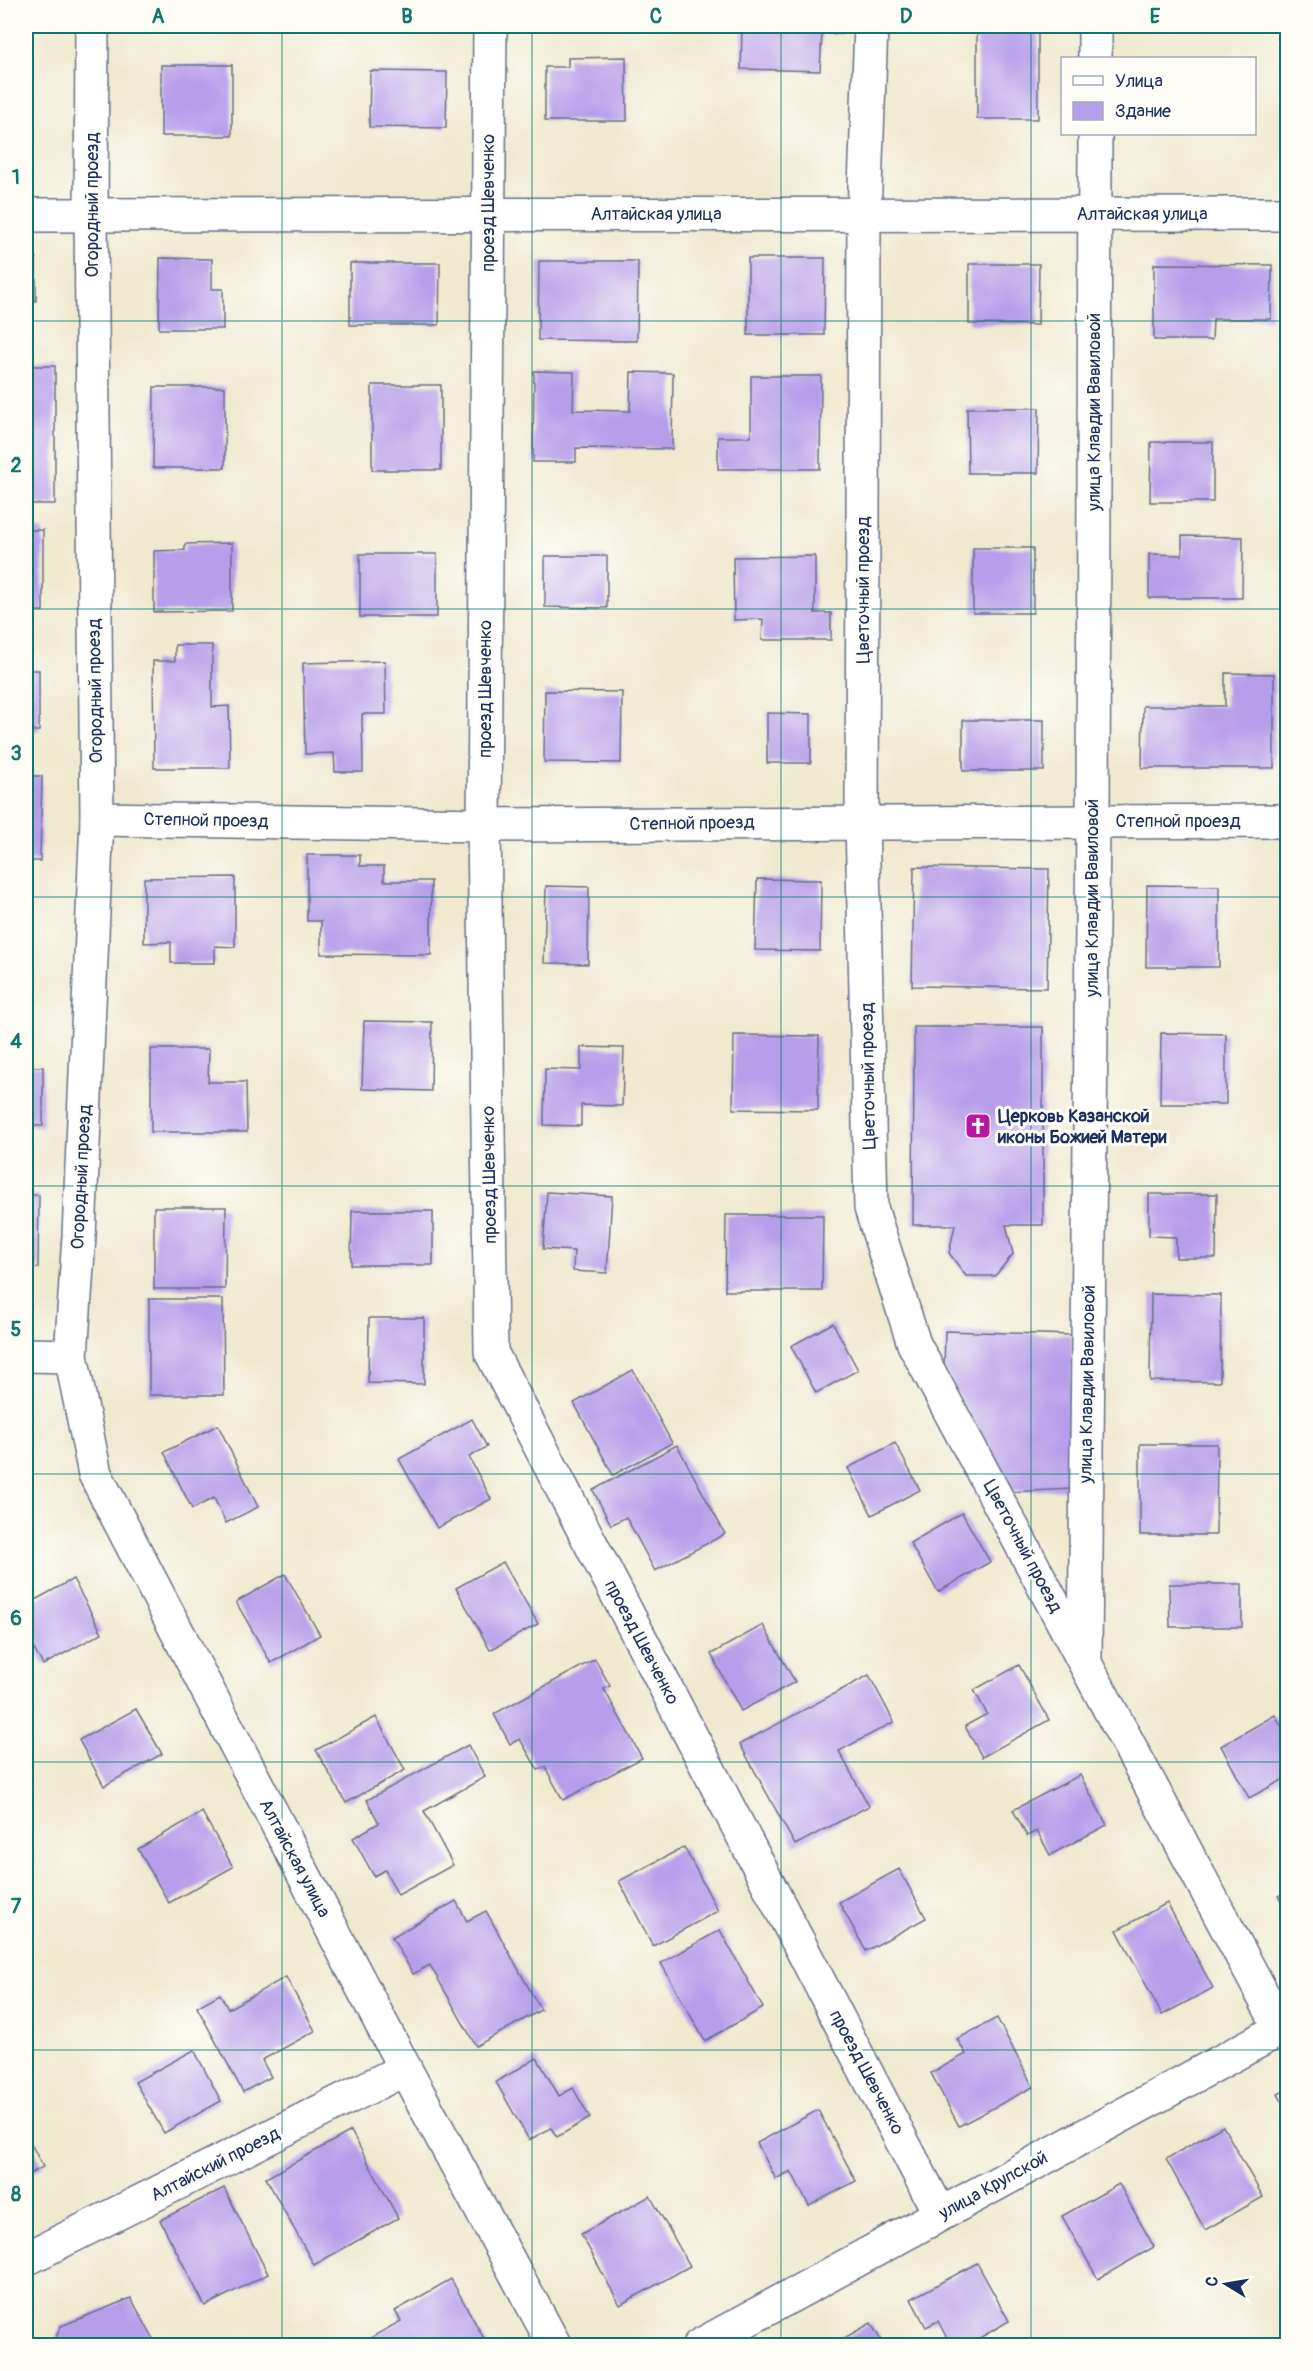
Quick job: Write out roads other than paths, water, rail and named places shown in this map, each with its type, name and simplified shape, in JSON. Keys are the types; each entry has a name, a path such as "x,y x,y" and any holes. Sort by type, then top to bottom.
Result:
{"street":[{"name":"Огородный проезд","path":"70,1356 79,1236 97,819 91,215 92,26"},
{"name":"проезд Шевченко","path":"490,26 484,825 491,1352 940,2214"},
{"name":"Цветочный проезд","path":"871,26 864,214 862,821 871,1209 914,1344 1284,2027"},
{"path":"1095,26 1095,57"},
{"name":"улица Клавдии Вавиловой","path":"1085,1663 1093,821 1095,135"},
{"name":"Алтайская улица","path":"26,215 1287,214"},
{"name":"Степной проезд","path":"97,819 484,825 862,821 1287,821"},
{"path":"26,1355 70,1356"},
{"name":"Алтайская улица","path":"70,1356 95,1474 405,2069 555,2346"},
{"name":"улица Крупской","path":"699,2346 1284,2027"},
{"name":"Алтайский проезд","path":"26,2259 405,2069"}],"place":[{"name":"Церковь Казанской иконы Божией Матери","path":"978,1126"}]}
